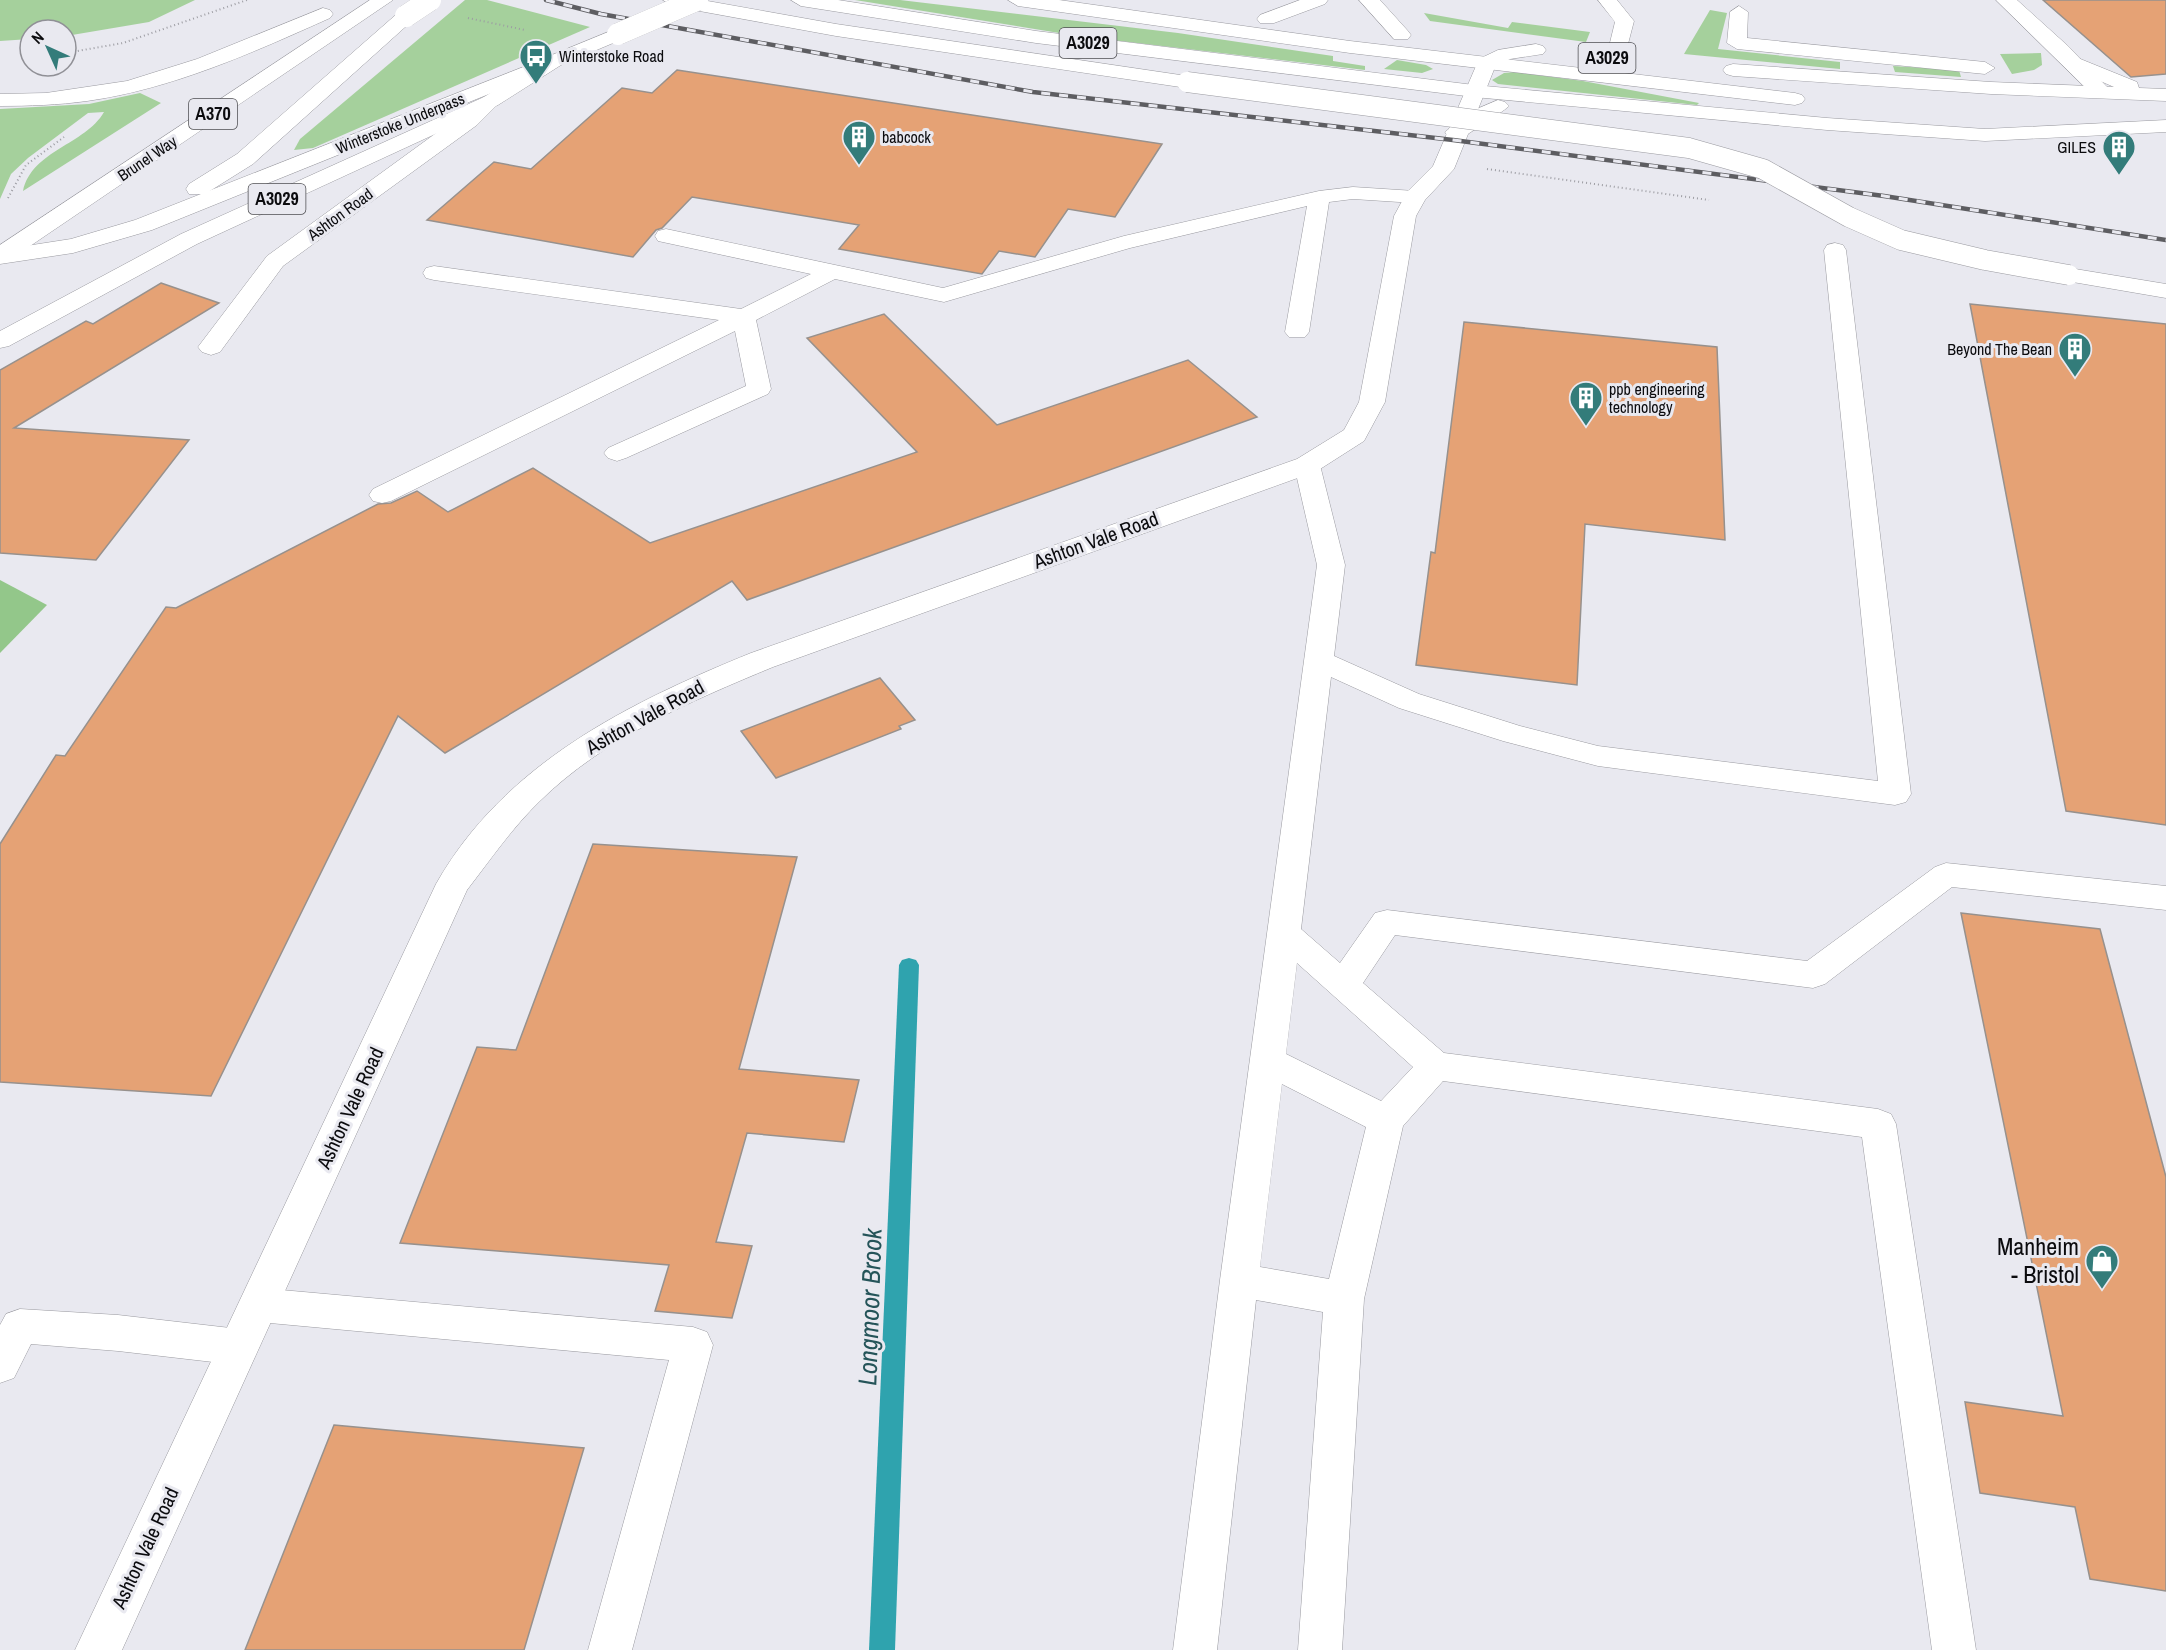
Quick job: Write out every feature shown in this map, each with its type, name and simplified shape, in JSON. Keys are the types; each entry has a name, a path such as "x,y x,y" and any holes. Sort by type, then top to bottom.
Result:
{"main road":[{"name":"Brunel Way","path":"0,256 383,0"},
{"name":"Winterstoke Underpass","path":"99,238 157,211 245,159 406,16 430,0"},
{"name":"Winterstoke Underpass","path":"0,256 35,254 99,238 175,214 554,61 697,0"},
{"name":"A3029","path":"801,0 1036,37 1553,99 1914,132 1985,135 2166,126"},
{"name":"A3029","path":"1018,0 1486,63 1812,101"},
{"name":"A3029","path":"1114,0 1639,61"},
{"path":"1267,19 1318,0"},
{"path":"1369,0 1401,35"},
{"path":"2006,0 2073,62 2102,93 2125,104 2166,116"},
{"name":"A370","path":"0,100 89,96 150,83 197,68 330,9 229,76"},
{"path":"1486,63 1505,54 1536,50"},
{"name":"A3029","path":"0,341 189,239 490,101 554,61"},
{"path":"2073,62 2128,86 2166,95"},
{"name":"Ashton Vale Road","path":"98,1650 453,884 504,818 545,779 603,736 686,690 1307,465 1355,435 1372,402 1405,216 1415,197 1443,169 1456,132 1486,63"},
{"path":"1718,68 1868,80 2166,95"},
{"path":"1456,132 1494,107 1524,100 1553,99"},
{"name":"Ashton Road","path":"211,347 275,261 469,120 490,101"},
{"name":"A3029","path":"1847,105 2114,129"},
{"path":"0,230 39,204"}],"lane":[{"path":"672,0 847,32 1187,82 1689,148 1764,169 1849,217 1901,240 1985,260 2166,291"},
{"path":"1607,0 1625,21 1616,59"},
{"path":"1738,12 1737,43 1985,68"},
{"path":"1864,56 1868,80"},
{"path":"666,236 944,295 1157,235 1319,197 1353,193 1415,197"},
{"path":"1297,332 1319,197"},
{"path":"1320,661 1409,701 1515,734 1598,756 1895,794 1835,250"},
{"path":"382,495 833,271"},
{"path":"434,273 744,317"},
{"path":"617,453 759,389 744,317"},
{"path":"1195,1650 1239,1280 1331,565 1307,465"},
{"path":"1343,985 1387,922 1813,975 1946,874 2166,898"},
{"path":"1284,933 1435,1066 1878,1124 1954,1650"},
{"path":"1268,1061 1386,1120"},
{"path":"1320,1650 1344,1299 1386,1120 1435,1066"},
{"path":"1239,1280 1344,1299"},
{"path":"259,1305 693,1345 610,1650"},
{"path":"0,1365 20,1326 118,1333 239,1347"}],"path":[{"path":"78,51 123,43 247,0"},
{"path":"462,16 528,30"},
{"path":"7,200 27,165 65,136"}],"green space":[{"path":"0,0 195,0 149,22 78,34 78,18 18,18 18,40 0,41"},
{"path":"465,0 487,0 590,27 313,148 294,150 300,139"},
{"path":"855,0 900,0 1178,33 1333,56 1333,61 1365,66 1365,70 1078,36"},
{"path":"1710,10 1727,13 1718,49 1840,62 1840,69 1684,54"},
{"path":"1424,13 1508,28 1512,22 1590,32 1586,42 1430,21"},
{"path":"2041,53 2042,65 2034,70 2012,74 2000,54"},
{"path":"1397,60 1426,65 1433,69 1422,73 1384,69"},
{"path":"1893,66 1959,70 1961,77 1895,72"},
{"path":"1515,72 1583,81 1699,103 1697,105 1498,84 1492,80 1504,73"},
{"path":"140,93 161,103 23,191 28,177 37,166 85,132 104,112 88,113 28,158 11,174 0,199 0,109 89,104"},
{"path":"0,580 47,605 0,653"}],"building":[{"path":"2043,0 2166,0 2166,74 2131,77"},
{"name":"babcock","path":"677,70 1162,144 1115,217 1068,209 1035,257 999,251 982,274 839,249 859,225 692,197 662,228 656,230 633,257 427,220 494,162 531,169 622,88 652,93"},
{"path":"161,283 219,303 14,428 189,440 96,560 0,553 0,370 86,321 93,324"},
{"path":"1970,304 2166,324 2166,825 2066,811"},
{"path":"884,314 997,425 1188,360 1257,417 747,600 732,581 445,753 398,716 211,1096 0,1082 0,844 56,755 65,756 166,607 176,608 378,504 391,503 417,491 448,512 533,468 650,543 917,452 807,338"},
{"name":"ppb engineering technology","path":"1464,322 1717,347 1725,540 1585,524 1577,685 1416,665 1431,552 1435,553"},
{"path":"880,678 915,720 899,726 901,729 776,778 741,731"},
{"path":"593,844 797,857 739,1069 859,1080 844,1142 747,1133 716,1242 752,1246 732,1318 655,1311 669,1265 400,1243 477,1047 516,1050"},
{"name":"Manheim - Bristol","path":"1961,913 2100,929 2166,1177 2166,1591 2090,1579 2075,1507 1980,1493 1965,1402 2063,1416"},
{"path":"334,1425 584,1448 524,1650 245,1650"}],"waterway":[{"name":"Longmoor Brook","path":"882,1650 909,965"}],"railway":[{"path":"546,0 601,14 1033,92 1453,140 1884,196 2166,240"}],"place":[{"name":"Winterstoke Road","path":"536,85"},
{"name":"babcock","path":"859,166"},
{"name":"GILES","path":"2119,176"},
{"name":"Beyond The Bean","path":"2075,378"},
{"name":"ppb engineering technology","path":"1586,427"},
{"name":"Manheim - Bristol","path":"2102,1290"}]}
